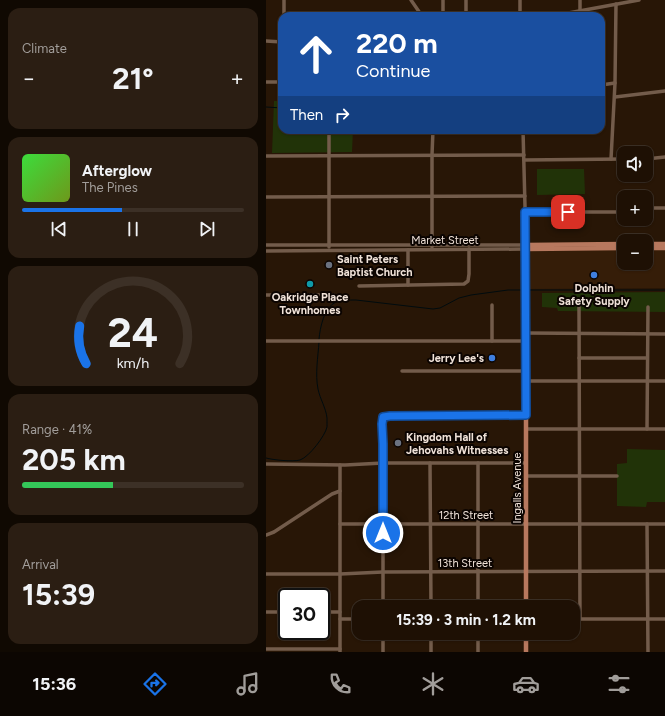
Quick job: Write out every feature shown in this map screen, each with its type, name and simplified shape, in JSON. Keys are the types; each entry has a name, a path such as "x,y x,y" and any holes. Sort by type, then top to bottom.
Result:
{"main road":[{"name":"Market Street","path":"526,247 617,244"},
{"path":"653,244 665,244"},
{"name":"Market Street","path":"526,247 617,248"},
{"name":"Ingalls Avenue","path":"526,247 526,600"},
{"path":"653,248 665,248"},
{"path":"526,640 526,652"}],"street":[{"path":"284,0 284,12"},
{"path":"411,0 419,12"},
{"path":"443,0 443,12"},
{"path":"466,0 466,12"},
{"path":"520,0 520,12"},
{"path":"580,0 580,11"},
{"path":"574,12 639,0"},
{"path":"611,160 615,97 616,4"},
{"path":"266,42 278,42"},
{"path":"266,82 278,82"},
{"path":"605,84 615,83"},
{"path":"615,97 665,91"},
{"path":"329,134 329,248"},
{"path":"432,247 433,134"},
{"name":"Ingalls Avenue","path":"523,134 526,247"},
{"path":"266,156 524,155"},
{"path":"653,158 665,156"},
{"path":"524,160 617,160"},
{"path":"266,197 525,196"},
{"path":"653,208 665,208"},
{"path":"525,212 617,212"},
{"name":"Market Street","path":"266,245 408,250 432,247 469,249 526,247"},
{"name":"Market Street","path":"266,251 329,248 526,247"},
{"path":"359,286 464,284 468,281 469,274 469,249"},
{"path":"408,250 408,285"},
{"path":"266,295 334,295"},
{"path":"492,305 492,341"},
{"path":"579,306 580,600"},
{"path":"647,429 648,307"},
{"path":"526,333 665,334"},
{"path":"266,341 526,341"},
{"path":"579,358 647,358"},
{"path":"402,371 526,371"},
{"path":"526,381 665,381"},
{"path":"383,600 382,418 385,416 526,415"},
{"path":"526,429 665,429"},
{"path":"266,464 298,463 340,465 383,463 526,463"},
{"path":"430,463 431,600"},
{"path":"478,463 478,600"},
{"path":"266,649 340,650 340,465"},
{"path":"526,476 617,476"},
{"path":"266,535 274,532 340,490"},
{"name":"12th Street","path":"340,524 665,524"},
{"path":"647,524 648,652"},
{"name":"13th Street","path":"266,574 340,574 383,572 665,572"},
{"path":"266,612 278,612"},
{"path":"330,612 340,612"},
{"path":"340,619 352,619"},
{"path":"580,619 665,619"},
{"path":"383,640 383,652"},
{"path":"431,640 431,652"},
{"path":"478,640 478,652"}],"shaded area":[{"path":"617,250 617,270 653,270 653,250 665,250 665,288 530,289 530,251"}],"green space":[{"path":"274,101 278,101 278,134 353,134 352,152 272,153"},
{"path":"537,169 584,169 585,194 537,195"},
{"path":"665,292 665,312 558,311 557,308 542,307 542,293"},
{"path":"627,449 665,450 665,502 647,502 646,507 617,506 617,464 627,463"}],"waterway":[{"path":"266,107 278,108"},
{"path":"319,339 322,324 328,308 338,301 356,300 433,309 440,308 459,298 471,295 508,290 524,290"},
{"path":"528,290 665,290"},
{"path":"266,458 293,461 300,460 312,451 326,431 327,418 317,383 319,342"}],"place":[{"name":"Saint Peters Baptist Church","path":"329,265"},
{"name":"Dolphin Safety Supply","path":"594,275"},
{"name":"Oakridge Place Townhomes","path":"310,284"},
{"name":"Jerry Lee's","path":"492,358"},
{"name":"Kingdom Hall of Jehovahs Witnesses","path":"398,443"}],"route":[{"path":"383,533 383,417 431,415 526,415 525,212 568,212"}]}
